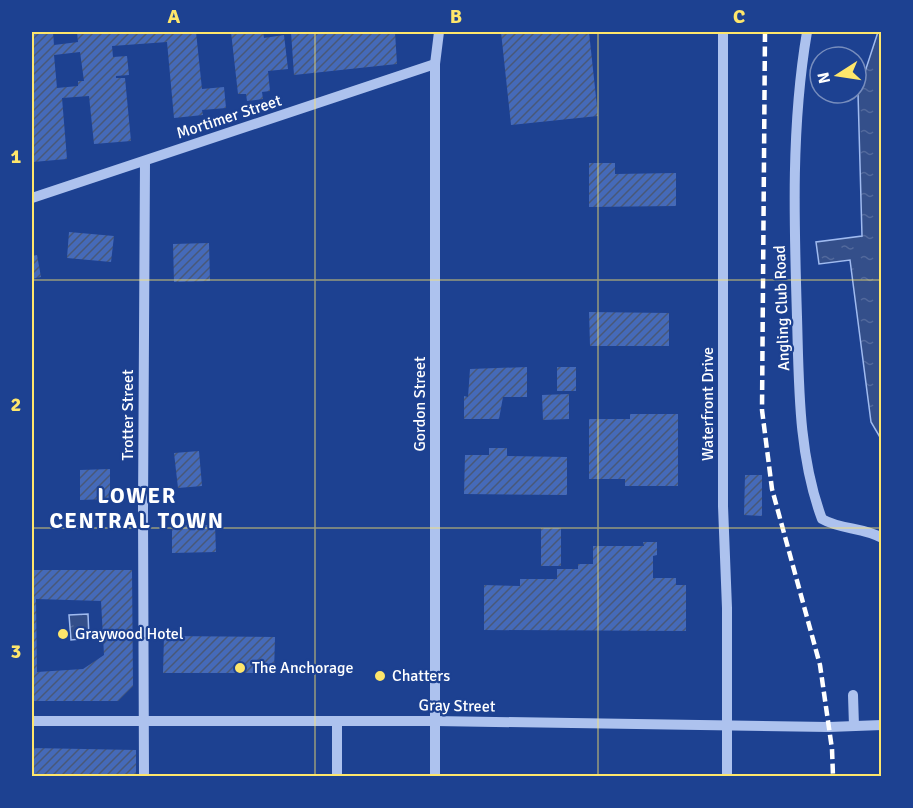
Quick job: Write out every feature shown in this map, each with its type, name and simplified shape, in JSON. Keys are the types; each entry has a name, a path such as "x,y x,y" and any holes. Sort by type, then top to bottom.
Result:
{"street":[{"name":"Gordon Street","path":"435,777 435,64 439,32"},
{"name":"Waterfront Drive","path":"723,32 723,506 727,608 726,777"},
{"name":"Angling Club Road","path":"807,32 801,71 794,158 796,310 804,444 811,481 822,519 832,525 867,531 882,538"},
{"name":"Mortimer Street","path":"32,198 435,64"},
{"name":"Trotter Street","path":"144,777 145,161"},
{"path":"853,695 854,726"},
{"name":"Gray Street","path":"32,721 435,721 829,727 882,725"},
{"path":"337,722 337,777"}],"water":[{"path":"878,32 882,32 881,439 871,422 850,260 819,264 816,242 862,236 858,105 868,105 868,62"},
{"path":"88,614 89,638 71,640 69,615"}],"building":[{"path":"32,32 53,32 54,45 78,42 77,32 196,32 202,89 224,87 226,108 202,110 203,115 174,118 167,42 112,46 113,57 127,56 129,75 116,76 116,78 125,78 131,141 94,144 89,96 62,98 67,159 33,162","holes":["80,52 84,81 78,81 78,86 57,88 54,55"]},
{"path":"231,32 263,32 264,38 284,35 288,69 268,71 270,91 262,92 263,99 247,101 246,94 238,94"},
{"path":"291,32 395,32 397,64 294,75"},
{"path":"501,32 589,32 598,116 511,125"},
{"path":"589,163 615,163 615,174 676,173 676,206 589,207"},
{"path":"69,232 114,236 111,262 67,258"},
{"path":"209,243 210,281 174,282 173,244"},
{"path":"37,255 41,277 32,279 32,256"},
{"path":"589,312 669,313 669,346 590,346"},
{"path":"527,367 527,397 503,397 499,419 464,419 464,396 468,397 470,369"},
{"path":"557,367 576,367 576,391 557,391"},
{"path":"569,394 569,419 543,420 542,395"},
{"path":"630,414 678,414 678,486 625,486 625,479 589,479 589,419 630,419"},
{"path":"489,448 507,448 507,456 567,457 567,495 464,494 465,455 489,455"},
{"path":"199,451 202,486 178,488 174,453"},
{"path":"110,469 110,499 80,500 80,470"},
{"path":"745,475 762,475 762,516 744,515"},
{"path":"172,525 215,525 216,552 172,553"},
{"path":"541,528 561,528 561,566 541,566"},
{"path":"643,542 657,542 657,555 653,556 653,578 676,578 676,585 686,585 686,631 484,630 484,585 520,586 520,579 557,579 557,569 578,569 578,564 593,564 593,546 644,546"},
{"path":"32,570 132,570 133,686 118,701 32,701","holes":["36,599 101,601 104,655 83,669 37,672"]},
{"path":"164,636 275,637 274,673 163,673"},
{"path":"32,748 136,750 136,776 32,776"}],"railway":[{"path":"765,32 762,410 772,489 820,665 832,749 833,776"}],"place":[{"name":"Graywood Hotel","path":"63,634"},
{"name":"The Anchorage","path":"240,668"},
{"name":"Chatters","path":"380,676"}],"district":[{"name":"LOWER CENTRAL TOWN","path":"137,508"}]}
